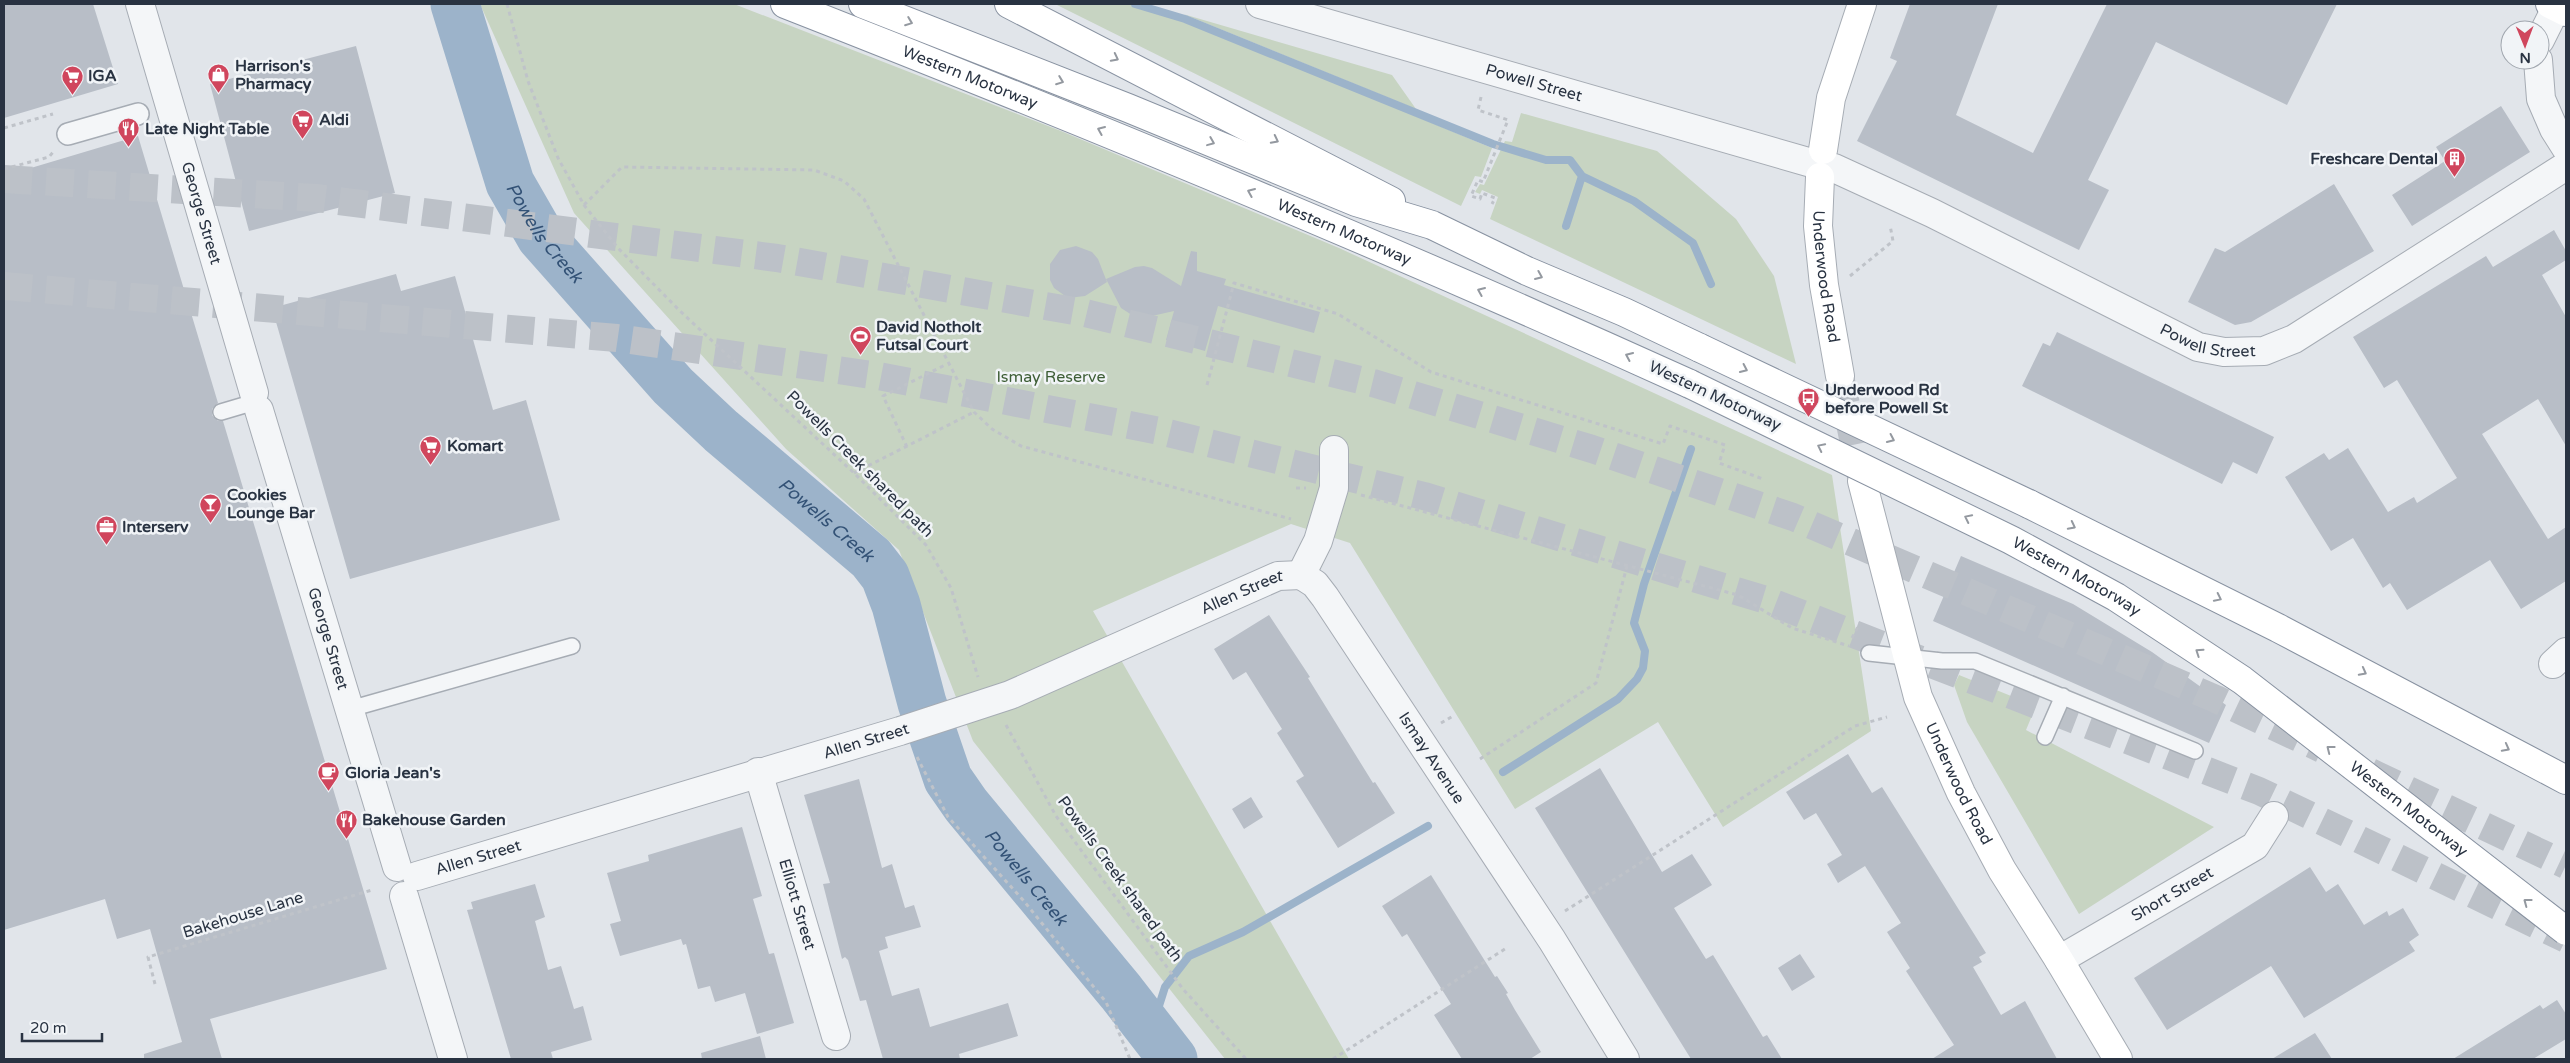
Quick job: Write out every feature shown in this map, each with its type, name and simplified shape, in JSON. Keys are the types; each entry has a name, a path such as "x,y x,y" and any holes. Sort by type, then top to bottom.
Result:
{"main road":[{"name":"Western Motorway","path":"785,4 1034,102 1545,318 1690,384 2012,540 2116,597 2242,680 2566,931"},
{"name":"Western Motorway","path":"863,4 1128,108 1356,202 1432,225 1527,271 1624,312 2029,504 2278,628 2566,780"},
{"path":"1009,4 1364,185 1432,225"},
{"name":"Underwood Road","path":"1840,376 1824,285 1818,226 1821,164 1831,98 1862,4"},
{"name":"Underwood Road","path":"1862,481 1906,657 1918,697 1961,793 2002,870 2060,960 2110,1057"}],"street":[{"name":"George Street","path":"140,4 253,402 406,880 453,1059"},
{"name":"Powell Street","path":"1260,4 1692,129 1821,164 1932,213 2198,347 2224,352 2264,351 2294,339 2566,166"},
{"path":"2550,21 2557,7"},
{"path":"2539,70 2541,99 2554,129 2566,148"},
{"path":"68,134 138,114"},
{"path":"1302,575 1318,541 1334,488 1334,450"},
{"name":"Allen Street","path":"406,880 758,772 950,716 1008,695 1278,576 1302,575"},
{"name":"Ismay Avenue","path":"1302,575 1315,584 1325,597 1542,924 1625,1059"},
{"name":"Elliott Street","path":"758,772 836,1036"},
{"name":"Short Street","path":"2060,960 2255,846 2274,816"}],"lane":[{"path":"220,412 253,402"},
{"path":"350,709 572,646"},
{"path":"1862,652 1942,662 1975,661 2195,750"},
{"path":"2045,737 2063,696"}],"path":[{"name":"Powells Creek shared path","path":"508,4 528,81 558,158 584,205 618,248 680,311 854,472 907,524 939,564 951,588 971,660 1008,695 1056,816 1183,989 1246,1059"},
{"path":"1482,93 1478,110 1508,120 1498,149 1483,182 1478,180 1471,196 1480,199 1482,193 1495,198 1492,204"},
{"path":"4,128 58,113"},
{"path":"4,169 49,157 68,134"},
{"path":"584,205 622,167 814,170 844,181 864,199 947,364 974,412 992,428 1021,446 1291,520"},
{"path":"1849,276 1893,241 1891,226 1886,222"},
{"path":"1207,385 1234,284 1338,314 1431,372 1662,444 1670,426 1725,445 1719,463 1763,479"},
{"path":"907,448 883,396 947,364"},
{"path":"854,472 907,448 974,412"},
{"path":"1296,488 1334,488 1738,595 1792,628 1848,645 1862,652"},
{"path":"1480,759 1596,683 1627,566"},
{"path":"1848,645 1860,623"},
{"path":"1542,924 1856,726 1887,716"},
{"path":"917,757 948,816 1023,900 1106,1002 1130,1059"},
{"name":"Bakehouse Lane","path":"155,984 148,957 372,890"},
{"path":"1333,1059 1508,947"}],"green space":[{"name":"Ismay Reserve","path":"480,4 734,4 1061,131 1339,248 1832,475 1871,731 1723,827 1658,722 1515,809 1350,543 1291,524 1093,611 1349,1059 1225,1059 973,741 899,550 786,449 574,213"},
{"path":"1055,4 1128,4 1185,20 1492,148 1481,177 1475,176 1461,206"},
{"path":"1183,14 1392,75 1416,109"},
{"path":"1521,113 1657,151 1736,219 1774,276 1796,364 1490,219 1498,197 1482,190 1480,194 1475,192 1480,184 1484,185 1505,141 1512,142"},
{"path":"1959,675 2036,706 2026,730 2214,827 2079,914 1967,722 1954,685"}],"building":[{"path":"4,4 93,4 118,84 4,118"},
{"path":"1910,4 1998,4 1956,115 2033,153 2107,4 2337,4 2287,105 2156,42 2088,180 2109,190 2079,250 1857,141 1897,61 1890,58"},
{"name":"Aldi","path":"356,46 395,193 249,231 210,84"},
{"name":"Freshcare Dental","path":"2501,106 2530,152 2412,226 2392,195 2445,161 2436,147"},
{"path":"138,136 218,403 212,409 212,415 218,421 223,421 387,969 210,1019 222,1059 144,1059 144,1054 182,1042 150,929 117,939 105,899 4,930 4,176"},
{"path":"2334,184 2374,251 2251,322 2235,325 2188,302 2215,248 2225,252"},
{"path":"2554,230 2566,251 2566,260 2542,275 2566,317 2566,446 2538,399 2482,434 2548,539 2566,527 2566,581 2521,609 2490,560 2407,610 2390,583 2383,588 2353,538 2331,551 2285,477 2324,453 2329,460 2348,448 2388,512 2414,497 2417,503 2457,478 2397,380 2384,388 2353,337 2486,256 2493,267"},
{"path":"1076,246 1092,252 1098,259 1107,282 1085,296 1068,298 1054,288 1050,280 1050,264 1060,250"},
{"path":"1191,251 1197,252 1197,271 1226,279 1224,285 1320,312 1314,333 1218,306 1205,351 1166,340 1174,311 1143,318 1135,317 1121,308 1106,279 1135,267 1144,266 1152,268 1181,286"},
{"name":"Komart","path":"396,274 401,291 455,276 493,410 526,400 560,520 350,579 272,308"},
{"path":"2057,332 2274,437 2257,474 2233,462 2222,484 2022,386 2043,343 2050,346"},
{"path":"1961,556 2073,604 2152,652 2226,705 2209,743 1933,621"},
{"path":"1269,615 1310,677 1308,678 1373,783 1375,782 1395,813 1338,848 1296,781 1304,776 1277,733 1282,729 1246,672 1233,680 1214,649"},
{"path":"1848,754 1872,793 1882,787 1986,953 1979,957 1982,962 1973,967 2001,1015 2025,1001 2057,1059 1932,1059 1954,1045 1906,971 1910,968 1887,932 1901,923 1865,866 1838,883 1827,864 1842,855 1816,813 1804,820 1786,792"},
{"path":"1600,768 1662,872 1692,854 1712,885 1674,908 1706,959 1713,955 1763,1037 1767,1035 1782,1059 1691,1059 1535,808"},
{"path":"859,779 882,868 892,864 905,908 914,905 921,927 885,937 888,948 879,951 892,996 919,988 930,1027 1008,1003 1018,1036 959,1054 960,1059 883,1059 866,1000 860,1001 848,960 845,957 842,959 823,884 830,883 804,795"},
{"path":"1251,797 1263,817 1244,829 1232,809"},
{"path":"742,827 762,896 753,899 769,954 774,953 794,1023 757,1034 745,993 715,1002 710,986 698,989 686,944 683,945 681,939 620,956 610,924 621,921 607,873 649,861 648,855"},
{"path":"2310,867 2326,892 2338,884 2364,925 2387,911 2389,916 2403,908 2419,935 2409,942 2415,951 2304,1018 2271,966 2167,1030 2134,978"},
{"path":"1431,875 1495,977 1497,976 1508,993 1506,994 1541,1052 1530,1059 1462,1059 1434,1015 1451,1004 1407,934 1402,937 1382,906"},
{"path":"535,884 545,917 535,921 548,970 561,966 574,1009 583,1006 592,1040 551,1052 553,1059 511,1059 467,910 473,909 471,902"},
{"path":"1800,954 1815,977 1792,991 1778,968"},
{"path":"2557,1000 2566,1014 2566,1039 2533,1059 2453,1059 2540,1005 2543,1009"},
{"path":"2315,1033 2332,1059 2272,1059"},
{"path":"760,1036 766,1059 702,1059 701,1053"}],"waterway":[{"name":"Powells Creek","path":"455,4 510,183 541,237 673,386 721,431 871,558 885,576 896,605 922,703 948,779 966,805 1121,992 1173,1059"},
{"path":"1135,4 1185,19 1493,144 1546,160 1570,160 1582,176 1634,201 1693,243 1711,284"},
{"path":"1566,226 1582,176"},
{"path":"1503,772 1618,699 1637,679 1643,668 1645,651 1634,623 1644,584 1691,449"},
{"path":"1158,1041 1158,1009 1165,987 1189,956 1243,932 1428,826"}],"tunnel":[{"path":"4,179 316,198 777,258 1085,313 1373,383 1592,449 1793,517 2216,699 2322,749"},
{"path":"4,286 617,338 879,376 1160,431 1424,496 1766,600 2259,791 2566,939"},
{"path":"1840,376 1862,481"},
{"path":"2370,772 2566,865"}],"place":[{"name":"Harrison's Pharmacy","path":"219,94"},
{"name":"IGA","path":"72,95"},
{"name":"Aldi","path":"303,139"},
{"name":"Late Night Table","path":"129,148"},
{"name":"Freshcare Dental","path":"2454,178"},
{"name":"David Notholt Futsal Court","path":"860,355"},
{"name":"Underwood Rd before Powell St","path":"1809,418"},
{"name":"Komart","path":"431,465"},
{"name":"Cookies Lounge Bar","path":"211,523"},
{"name":"Interserv","path":"106,546"},
{"name":"Gloria Jean's","path":"329,792"},
{"name":"Bakehouse Garden","path":"346,839"}]}
